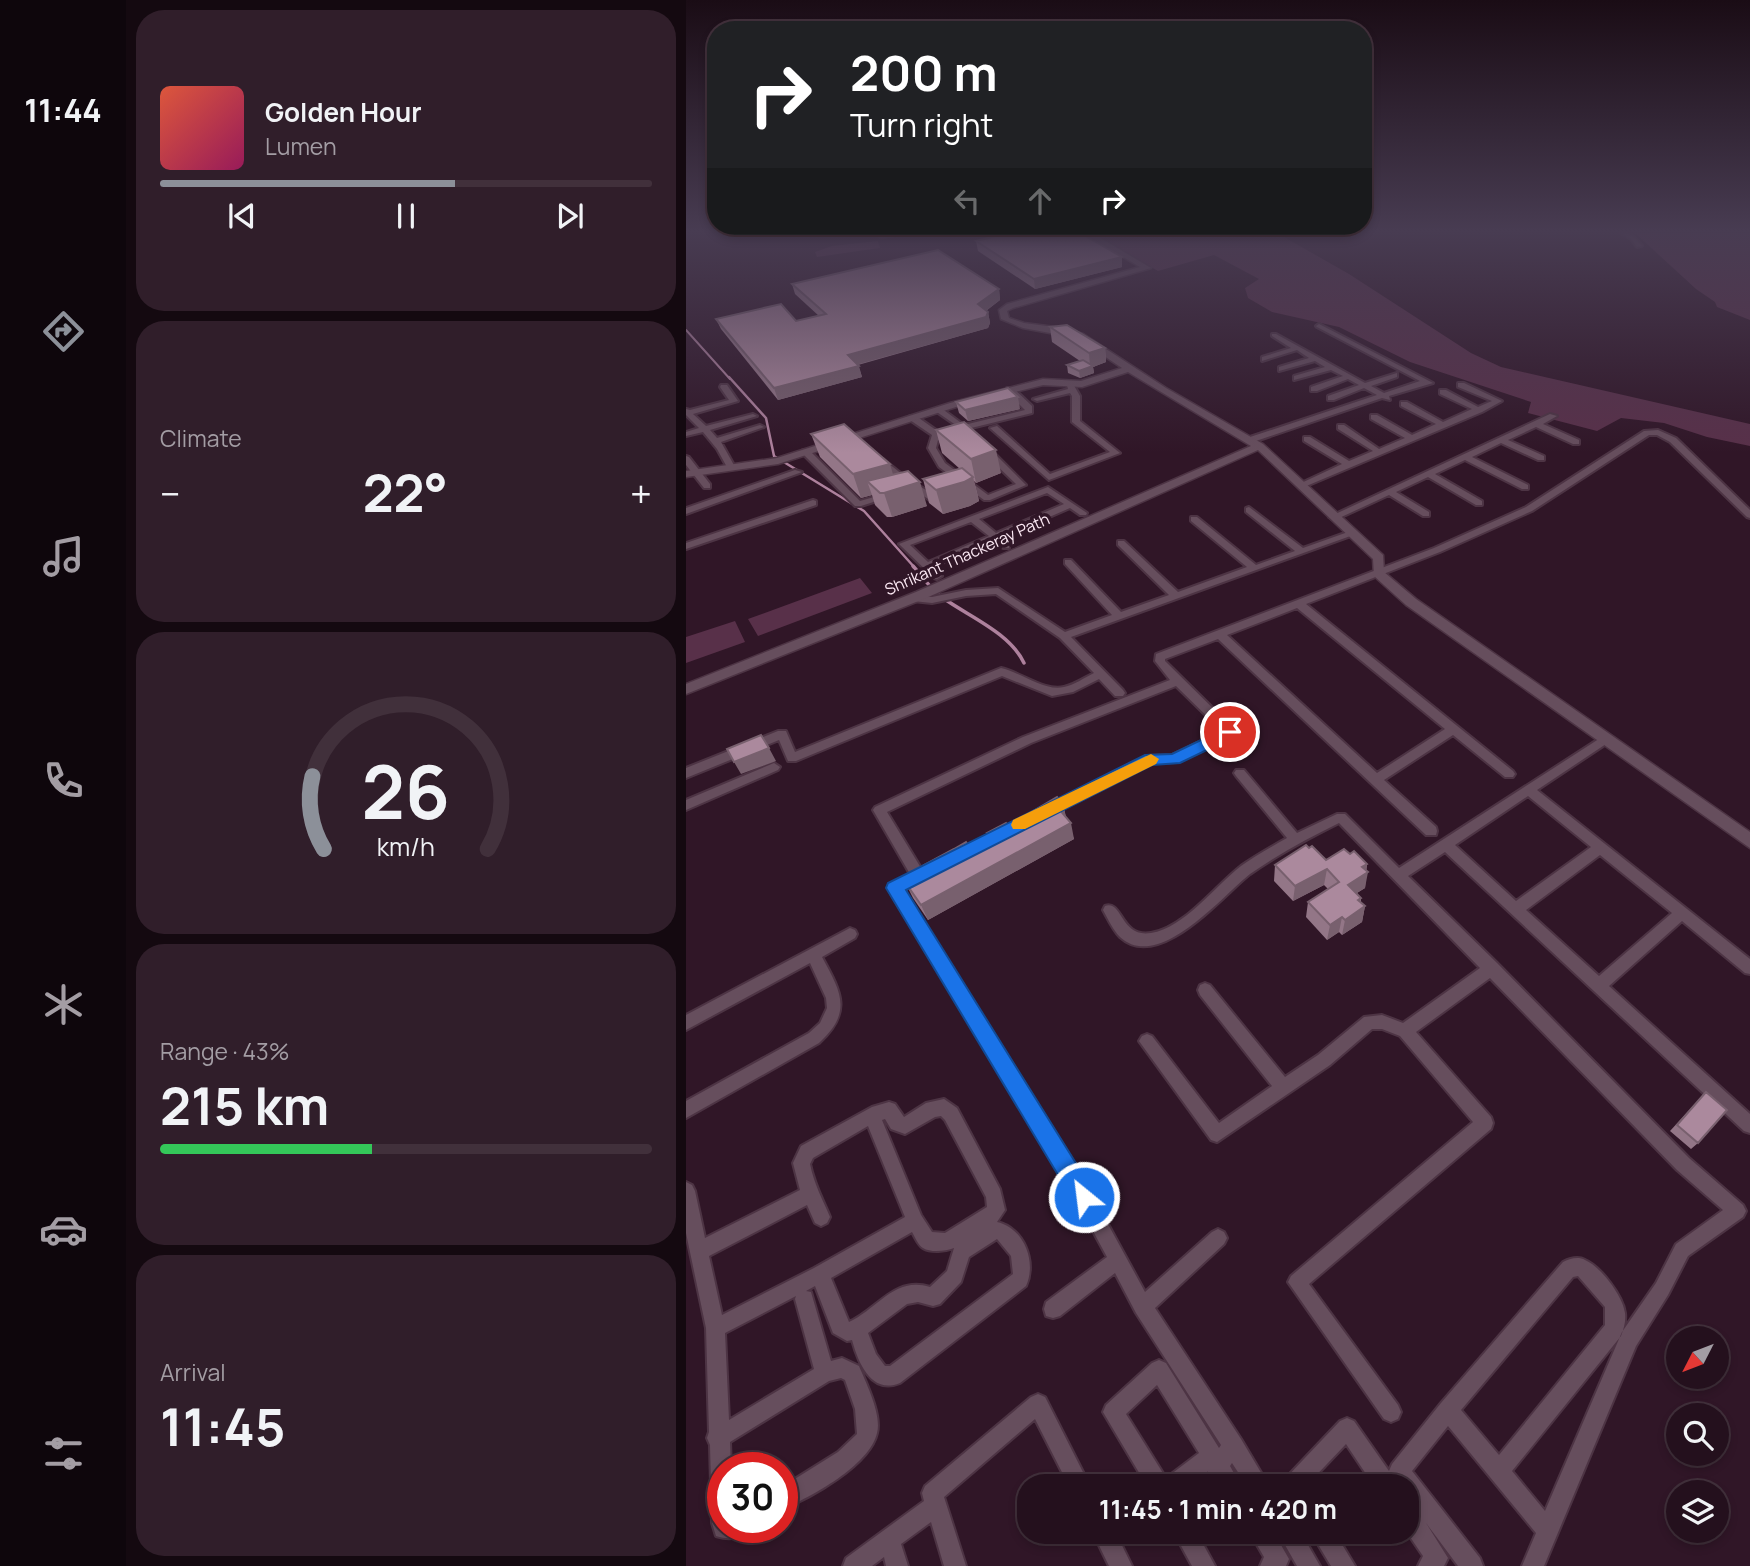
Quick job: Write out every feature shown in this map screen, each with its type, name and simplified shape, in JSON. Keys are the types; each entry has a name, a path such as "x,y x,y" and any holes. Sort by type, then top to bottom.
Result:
{"street":[{"path":"1010,306 1003,310 1005,319 1018,326 1069,331 1250,444 1301,485 1379,558 1378,573"},
{"path":"1250,444 1300,424 1428,388 1429,383 1319,326"},
{"path":"1274,335 1387,398"},
{"path":"1265,359 1297,348"},
{"path":"1282,369 1315,358"},
{"path":"1297,378 1331,367"},
{"path":"1037,399 1130,368"},
{"path":"1331,398 1394,375"},
{"path":"1314,389 1349,377"},
{"path":"691,472 781,460 1010,390 1043,383 1071,387"},
{"path":"1301,485 1498,401 1461,385"},
{"path":"687,412 734,401 724,387"},
{"path":"993,428 1049,477 1116,453 1076,422 1076,396 1071,387"},
{"path":"934,432 1029,411 1010,390"},
{"path":"1443,392 1479,410"},
{"path":"1250,444 1309,429 1387,398"},
{"path":"1404,404 1443,425"},
{"path":"938,410 959,426"},
{"path":"687,412 718,440 730,467"},
{"path":"686,435 753,416"},
{"path":"1334,517 1553,416"},
{"path":"1374,417 1411,438"},
{"path":"913,418 953,446 964,442"},
{"path":"1300,424 1309,429"},
{"path":"1536,424 1576,442"},
{"path":"718,440 760,427"},
{"path":"1341,427 1380,452"},
{"path":"934,432 932,448 935,455 960,489 986,498 1022,485 984,448"},
{"path":"1040,814 1150,760 1174,759 1230,732 1178,681 1160,661 1160,657 1378,573 1547,500 1647,433 1658,432 1673,440 1750,515"},
{"path":"853,437 902,481 933,498 960,489"},
{"path":"1307,439 1349,465"},
{"path":"1502,440 1541,458"},
{"name":"Shrikant Thackeray Path","path":"686,689 916,594 934,577 1250,444"},
{"name":"Shrikant Thackeray Path","path":"934,577 1250,444"},
{"path":"806,452 858,504 915,489"},
{"path":"1466,457 1525,487"},
{"path":"686,459 691,472 706,486"},
{"path":"686,511 798,472"},
{"path":"1429,474 1479,503"},
{"path":"1070,505 995,538 934,577 904,544 1048,490 1083,513"},
{"path":"1390,492 1426,514"},
{"path":"686,546 813,503"},
{"path":"1248,510 1301,551"},
{"path":"972,518 1006,546"},
{"path":"1194,519 1254,568"},
{"path":"1064,636 1351,534"},
{"path":"1122,543 1176,596"},
{"path":"1068,562 1118,615"},
{"path":"1378,573 1411,602 1750,841"},
{"path":"916,594 932,600 966,593 998,591 1064,636 1119,694"},
{"name":"Shrikant Thackeray Path","path":"686,677 916,594"},
{"path":"1298,603 1509,774"},
{"path":"1219,634 1431,831"},
{"path":"686,773 782,734 792,758 1000,672 1015,674 1048,691 1061,692 1101,674"},
{"path":"918,875 879,810 1027,740 1178,681"},
{"path":"1376,780 1454,729"},
{"path":"1399,875 1605,738"},
{"path":"686,806 774,767"},
{"path":"1240,774 1295,839"},
{"path":"1528,789 1750,968"},
{"path":"1110,910 1122,931 1133,938 1160,937 1182,925 1244,872 1295,839 1341,817 1683,1164 1737,1211 1682,1250 1662,1289 1629,1339 1533,1566"},
{"path":"1446,845 1750,1125"},
{"path":"1516,909 1601,848"},
{"path":"955,857 895,888 1073,1177 1143,1306 1222,1468"},
{"path":"1599,985 1682,913"},
{"path":"686,1023 850,934"},
{"path":"686,1110 814,1038 828,1027 835,1012 830,988 813,954"},
{"path":"1405,1031 1492,968"},
{"path":"1205,990 1283,1087"},
{"path":"1147,1041 1217,1134 1324,1060 1369,1022 1382,1022 1405,1031 1485,1123 1297,1282 1391,1412"},
{"path":"821,1217 805,1182 802,1157 818,1144 872,1115 889,1110 897,1123 905,1126 932,1109 944,1107 951,1114 994,1195 996,1210 947,1242 927,1241 915,1221 872,1115"},
{"path":"686,1191 715,1328 718,1452"},
{"path":"699,1251 812,1193"},
{"path":"715,1328 915,1221"},
{"path":"820,1274 840,1326 846,1332 858,1330 894,1301 916,1293 933,1297 955,1276 962,1251 987,1234 998,1230 1009,1235 1022,1259 1024,1271 1020,1280 893,1376 884,1377 874,1371 858,1330"},
{"path":"1143,1306 1218,1238"},
{"path":"1052,1309 1116,1260"},
{"path":"1472,1566 1399,1471 1569,1269 1581,1267 1613,1301 1618,1315 1614,1329 1499,1471"},
{"path":"804,1298 825,1373"},
{"path":"717,1438 825,1373 842,1368 852,1373 866,1413 868,1432 865,1443 798,1489"},
{"path":"1152,1474 1113,1412 1159,1370 1222,1468"},
{"path":"955,1566 932,1493 1038,1404 1074,1474"},
{"path":"1448,1410 1548,1531"},
{"path":"1303,1474 1347,1428 1379,1474"},
{"path":"1188,1474 1207,1459 1222,1468"},
{"path":"854,1566 936,1505"},
{"path":"1419,1532 1437,1558 1429,1566"},
{"path":"889,1539 897,1566"},
{"path":"1110,1544 1121,1566"},
{"path":"1191,1544 1204,1566"},
{"path":"1268,1544 1278,1559 1271,1566"},
{"path":"1296,1544 1309,1566"},
{"path":"1330,1544 1344,1566"}],"shaded area":[{"path":"1262,306 1399,306 1471,353 1501,367 1750,424 1750,446 1707,437 1664,423 1621,418 1597,431 1528,413 1531,402 1410,362 1339,327 1272,312"},
{"path":"1750,306 1750,320 1717,307"},
{"path":"860,578 872,593 758,636 748,619"},
{"path":"735,621 745,642 686,663 686,637"}],"building":[{"path":"772,306 783,306 796,321 826,314 817,306 981,306 988,312 986,317 848,355 859,366 774,388 716,319"},
{"path":"1067,325 1105,348 1089,353 1050,327"},
{"path":"1083,360 1093,366 1079,371 1067,365"},
{"path":"1008,388 1018,397 965,410 956,402"},
{"path":"964,422 996,450 971,459 936,430"},
{"path":"844,424 890,464 853,474 811,434"},
{"path":"962,468 973,477 936,490 923,479"},
{"path":"908,471 920,482 880,493 867,481"},
{"path":"761,735 769,748 734,762 727,749"},
{"path":"1057,797 1063,804 1058,808 1071,823 921,905 905,882 928,870 924,865 966,842 969,847 989,835 987,833 1006,823 1008,826"},
{"path":"1306,845 1309,848 1312,846 1326,860 1344,849 1350,854 1354,851 1367,864 1362,867 1368,872 1348,885 1365,906 1345,920 1342,917 1330,925 1308,902 1339,882 1327,869 1295,886 1275,865"},
{"path":"1706,1092 1727,1110 1698,1143 1677,1125"}],"waterway":[{"path":"686,330 730,379"},
{"path":"729,377 766,418 774,456 864,511 915,568"},
{"path":"913,566 939,595 999,634 1018,652 1024,663"}],"slow traffic":[{"path":"1019,825 1151,759"}],"route":[{"path":"1084,1197 895,888 1150,760 1174,759 1230,732"}]}
